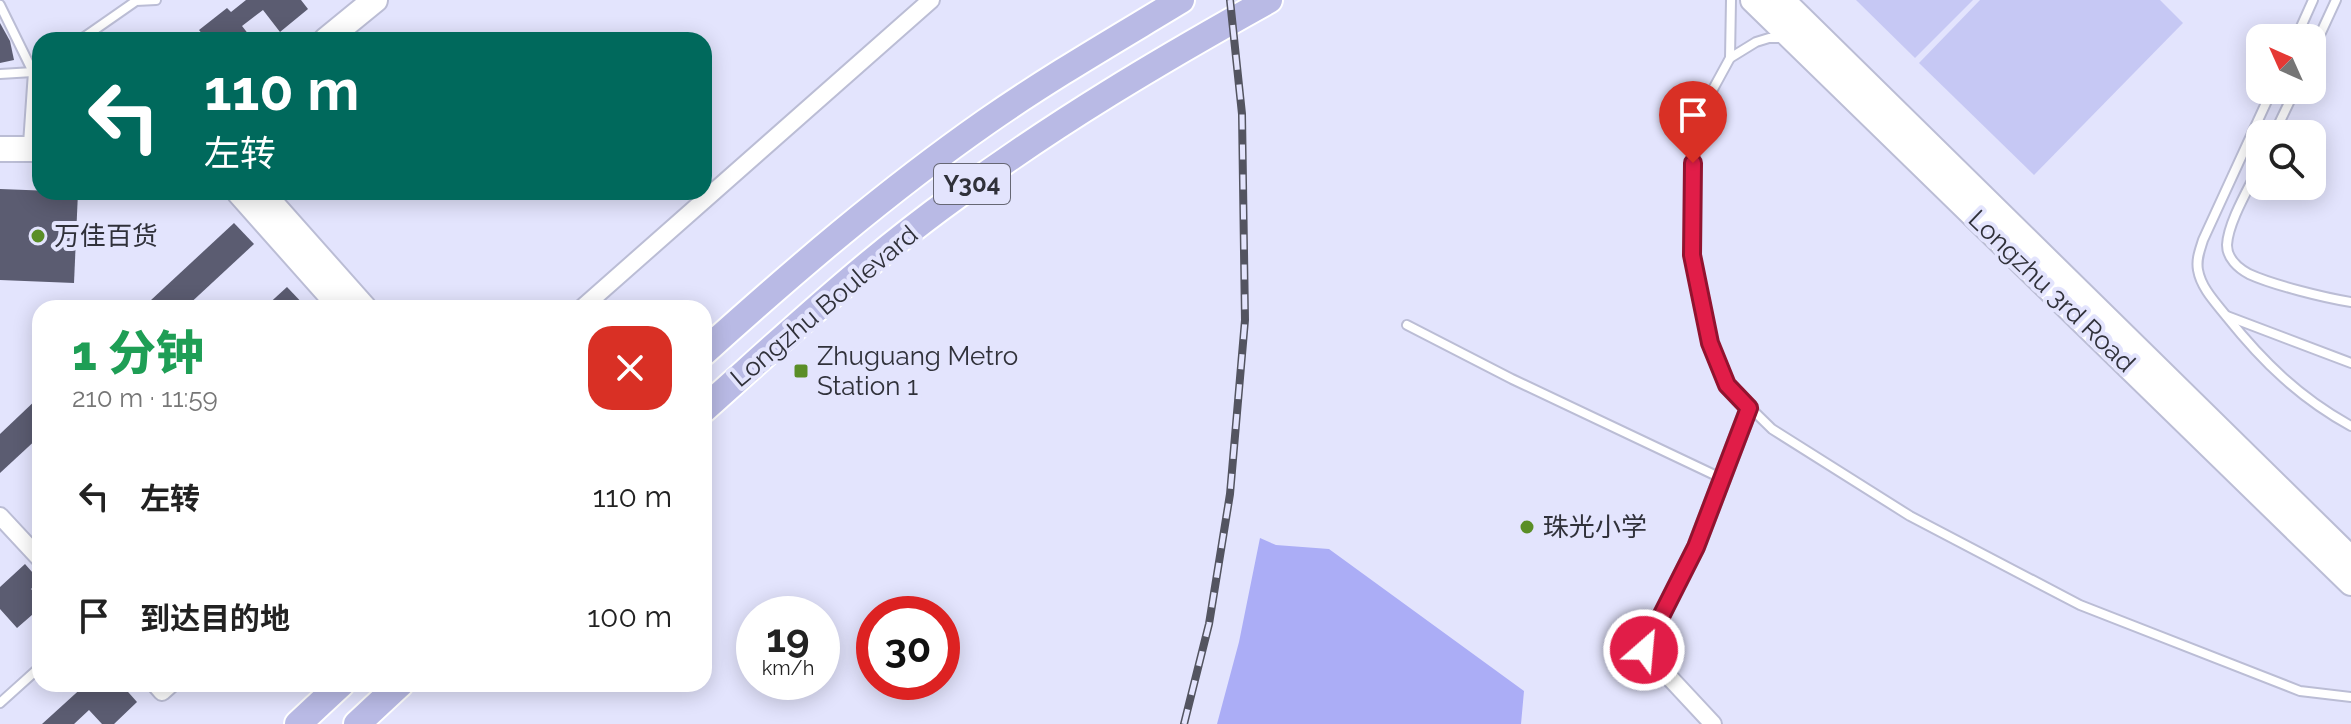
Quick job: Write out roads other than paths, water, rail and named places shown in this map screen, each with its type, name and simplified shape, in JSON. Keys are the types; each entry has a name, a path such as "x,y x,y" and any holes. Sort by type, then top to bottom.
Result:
{"main road":[{"path":"336,32 375,0"},
{"name":"Longzhu Boulevard","path":"712,345 817,252 927,164 1043,83 1181,0"},
{"name":"Longzhu Boulevard","path":"712,402 844,284 975,182 1125,82 1269,0"},
{"name":"Longzhu 3rd Road","path":"1753,0 2351,583"},
{"name":"Longzhu 3rd Road","path":"1782,0 2351,559"},
{"path":"0,136 32,143"},
{"path":"0,149 32,143"},
{"path":"246,200 335,300"},
{"path":"268,200 357,300"},
{"path":"298,724 332,692"},
{"path":"357,724 391,692"}],"street":[{"path":"712,193 931,0"},
{"path":"591,300 704,200"},
{"path":"1713,724 1644,650 1696,547 1749,408"},
{"path":"0,516 32,550"}],"lane":[{"path":"91,32 136,1 156,0"},
{"path":"1730,58 1731,0"},
{"path":"2302,24 2313,0"},
{"path":"2325,24 2336,0"},
{"path":"0,5 32,63"},
{"path":"1795,41 1769,38 1743,48 1730,58 1712,91 1700,127 1693,163 1692,255 1710,343 1727,385 1772,429 1910,516 2080,605 2300,691 2351,697"},
{"path":"0,74 32,70"},
{"path":"2266,104 2198,257 2198,272 2205,288 2226,316 2275,373 2351,426"},
{"path":"2246,195 2233,222 2227,246 2231,261 2248,273 2351,302"},
{"path":"2226,316 2351,363"},
{"path":"1407,325 1722,479"},
{"path":"0,703 32,674"}],"railway":[{"path":"1184,724 1209,624 1230,494 1245,320 1242,114 1230,0"}],"place":[{"name":"万佳百货","path":"38,236"},
{"name":"Zhuguang Metro Station 1","path":"801,371"},
{"name":"珠光小学","path":"1527,527"}]}
